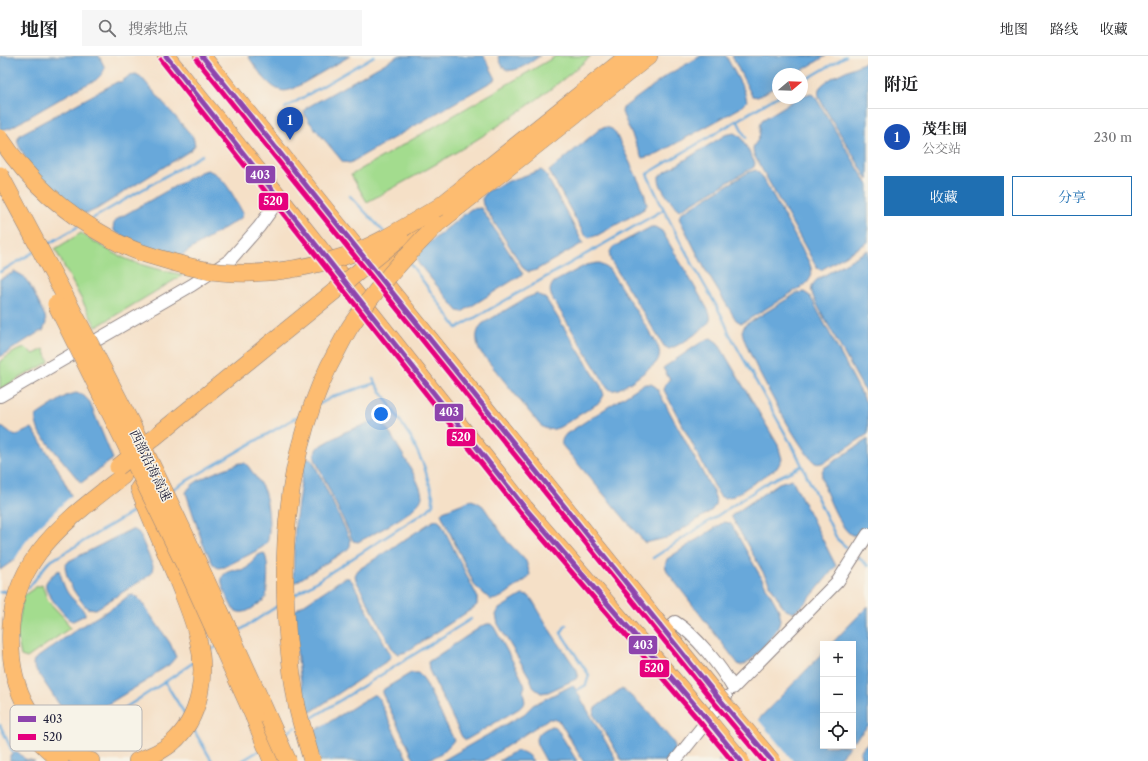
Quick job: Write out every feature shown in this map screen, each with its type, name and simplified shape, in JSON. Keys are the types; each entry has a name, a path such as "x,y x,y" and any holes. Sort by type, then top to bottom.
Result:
{"highway":[{"path":"166,56 525,508 742,761"},
{"path":"202,56 717,696 772,761"},
{"path":"26,705 14,673 10,646 12,619 18,589 25,572 44,544 70,518 436,225 628,56"},
{"path":"15,705 7,686 2,665 0,642 4,601 10,582 28,549 48,525 67,508 439,207 649,56"},
{"path":"0,138 26,174 82,221 114,241 152,257 190,267 220,272 257,273 292,270 347,256 375,243 439,207"},
{"name":"西部沿海高速","path":"0,175 132,426 215,598 288,761"},
{"name":"西部沿海高速","path":"0,199 52,295 137,466 190,576 272,761"},
{"path":"312,761 297,706 285,610 288,512 295,462 308,414 327,368 352,324 383,283 436,225"},
{"path":"136,761 153,755 172,743 186,726 194,712 199,696 202,678 199,640 192,616 142,494 135,472 137,466"},
{"path":"49,751 60,761"},
{"path":"69,751 91,761"}],"street":[{"path":"0,396 192,285 230,260 259,227 280,198"},
{"path":"675,761 733,688 838,581 868,534"},
{"path":"675,622 687,630 726,675 733,688"}],"green space":[{"path":"556,56 591,56 539,98 512,117 426,170 367,202 351,175"},
{"path":"81,233 106,249 129,260 152,268 183,275 96,327 55,249"},
{"path":"25,348 34,354 44,349 49,362 0,389 0,361 16,351"},
{"path":"42,585 48,601 65,619 70,628 27,658 21,656 17,635 23,596 36,587"}],"water":[{"path":"0,56 99,56 105,68 96,80 79,88 10,128 0,130"},
{"path":"248,56 350,56 295,88 284,91 275,88 266,81"},
{"path":"398,56 484,56 496,79 350,163 343,162 307,119 304,112 306,108"},
{"path":"498,56 540,56 522,67 508,70 501,64"},
{"path":"701,56 726,56 744,90 747,101 740,108 655,155 642,158 622,112 623,108 669,74"},
{"path":"732,56 826,56 806,68 772,68 772,89 758,97 752,96"},
{"path":"868,61 868,180 824,107 820,98 819,89 827,81 841,73"},
{"path":"136,74 141,77 193,137 195,145 191,150 97,209 88,213 80,213 35,175 19,146 18,138 21,134 117,82 121,82 130,75"},
{"path":"811,93 816,98 868,185 868,242 821,270 817,268 753,151 753,146 759,137 762,120 788,104 808,104 808,94"},
{"path":"606,127 615,132 644,192 647,205 639,212 598,235 589,238 584,234 549,171 601,128"},
{"path":"734,133 741,137 755,163 754,167 680,210 669,199 663,190 659,181 659,176 725,135"},
{"path":"207,170 219,177 224,182 243,213 242,217 174,260 115,232 115,221 119,218 200,172"},
{"path":"541,170 545,173 583,243 536,270 529,272 524,269 483,205 482,199 487,191 509,181"},
{"path":"756,170 762,176 809,262 812,274 806,284 741,323 736,320 706,271 679,218 681,213 749,172"},
{"path":"481,208 523,274 462,312 458,311 418,263 417,254 471,209"},
{"path":"651,227 655,227 662,231 707,308 710,316 710,320 704,328 685,341 669,349 664,346 611,261 610,257 610,252 613,247"},
{"path":"868,250 868,397 815,301 812,286 818,279"},
{"path":"598,263 609,269 656,342 660,353 655,364 623,387 613,390 609,389 606,385 554,301 550,292 554,282 586,265"},
{"path":"14,271 23,276 30,285 45,316 46,323 43,331 39,332 0,357 0,279 13,273"},
{"path":"804,292 810,296 868,406 868,434 825,462 819,464 814,462 807,453 785,420 752,358 742,331 745,325 797,293"},
{"path":"537,294 546,299 601,386 604,395 600,402 560,427 554,429 547,429 540,425 479,350 477,339 478,330 482,324 526,298"},
{"path":"711,338 718,343 778,445 782,459 777,468 734,496 725,498 721,497 718,493 664,390 666,383 670,380 663,368 703,341"},
{"path":"651,384 656,387 716,500 711,511 670,537 645,543 562,445 562,439 566,434 642,385"},
{"path":"76,393 83,395 89,401 113,459 81,483 39,432 36,422 36,416 40,413 66,396"},
{"path":"377,420 382,421 405,459 417,481 422,497 419,503 404,516 358,542 353,541 315,459 315,453 317,448 345,432"},
{"path":"0,427 6,429 15,436 32,428 58,469 73,499 54,532 0,570"},
{"path":"868,439 868,527 861,533 852,535 843,526 833,509 823,482 822,471 824,468"},
{"path":"306,458 312,459 350,539 350,546 347,550 294,582 295,524 304,462"},
{"path":"240,463 245,463 248,466 260,483 265,494 269,517 268,540 263,547 225,567 218,568 213,564 203,544 186,493 189,488 202,478"},
{"path":"792,479 836,566 804,604 799,609 791,612 783,607 731,516 779,483"},
{"path":"471,500 483,506 507,541 526,561 530,574 527,579 497,599 491,600 475,586 441,514 443,511"},
{"path":"437,520 441,523 477,596 477,605 406,652 398,654 393,650 356,580 355,575 358,570 433,521"},
{"path":"724,522 730,523 733,527 778,608 780,616 780,621 775,632 752,659 742,665 739,665 668,573 665,566 667,559"},
{"path":"130,530 135,530 139,533 153,566 152,572 147,577 96,609 87,608 70,584 65,566 69,561"},
{"path":"264,553 268,568 266,597 253,608 245,612 233,609 222,585 223,576 231,571 245,569 257,556"},
{"path":"59,570 63,584 68,593 85,613 85,615 73,621 63,613 55,603 46,587 48,579"},
{"path":"344,578 349,578 352,581 391,656 390,659 311,712 306,711 295,636 294,611"},
{"path":"522,595 529,596 533,601 551,632 577,670 578,675 576,679 548,692 541,693 534,688 530,678 498,624 496,615 499,609"},
{"path":"128,596 136,596 140,600 170,643 176,657 169,665 151,678 106,705 60,705 36,670 33,664 34,660 80,627 117,605"},
{"path":"868,606 868,726 856,739 856,641 834,641"},
{"path":"487,624 491,624 494,627 518,671 525,686 523,691 525,702 520,708 466,740 462,737 429,670 428,662"},
{"path":"820,656 820,749 847,749 836,761 718,761"},
{"path":"411,673 418,673 423,678 454,740 438,755 421,761 415,761 382,693 384,689"},
{"path":"573,685 617,761 583,761 560,722 554,719 548,719 484,761 442,761 524,714 533,705"},
{"path":"621,689 647,710 673,742 675,746 673,754 667,761 622,761 593,714 595,708"},
{"path":"373,695 378,697 408,761 320,761 312,735 313,732"},
{"path":"551,726 556,727 577,761 546,761 536,740 539,734"},
{"path":"868,743 868,761 862,761 860,752"},
{"path":"515,751 525,753 533,761 499,761"},
{"path":"18,752 25,759 35,761 10,761 10,755"}],"pier":[{"path":"73,494 75,500 55,533 12,564 24,544 36,529"},
{"path":"757,718 793,761 720,761 718,758"}],"waterway":[{"path":"285,108 374,56"},
{"path":"808,78 846,56"},
{"path":"772,100 647,174 672,227 796,453 837,539 853,553"},
{"path":"737,120 746,138"},
{"path":"90,220 202,155"},
{"path":"350,196 384,232"},
{"path":"410,263 457,328 663,210"},
{"path":"45,246 79,226"},
{"path":"0,272 34,252"},
{"path":"292,597 428,510 433,504 433,496 424,466 411,438 373,379"},
{"path":"320,404 334,396 376,383"},
{"path":"171,490 302,414"},
{"path":"653,558 770,481 802,466"},
{"path":"28,588 49,562 141,507"},
{"path":"858,557 868,566"},
{"path":"0,592 3,591 10,593"},
{"path":"236,633 279,605"},
{"path":"307,721 471,619"},
{"path":"566,625 561,633 589,675 586,685 574,692"},
{"path":"207,653 216,647"},
{"path":"129,705 194,662"},
{"path":"165,682 186,716"},
{"path":"0,725 10,746"},
{"path":"192,727 212,761"},
{"path":"283,735 296,727"},
{"path":"242,761 260,750"},
{"path":"12,751 15,757"}],"transit line":[{"name":"403","path":"166,56 525,508 701,712 741,761"},
{"name":"403","path":"202,56 717,696 772,761"},
{"name":"520","path":"161,60 520,512 732,761"},
{"name":"520","path":"197,60 712,700 763,761"}],"place":[{"name":"茂生围","path":"290,140"}]}
